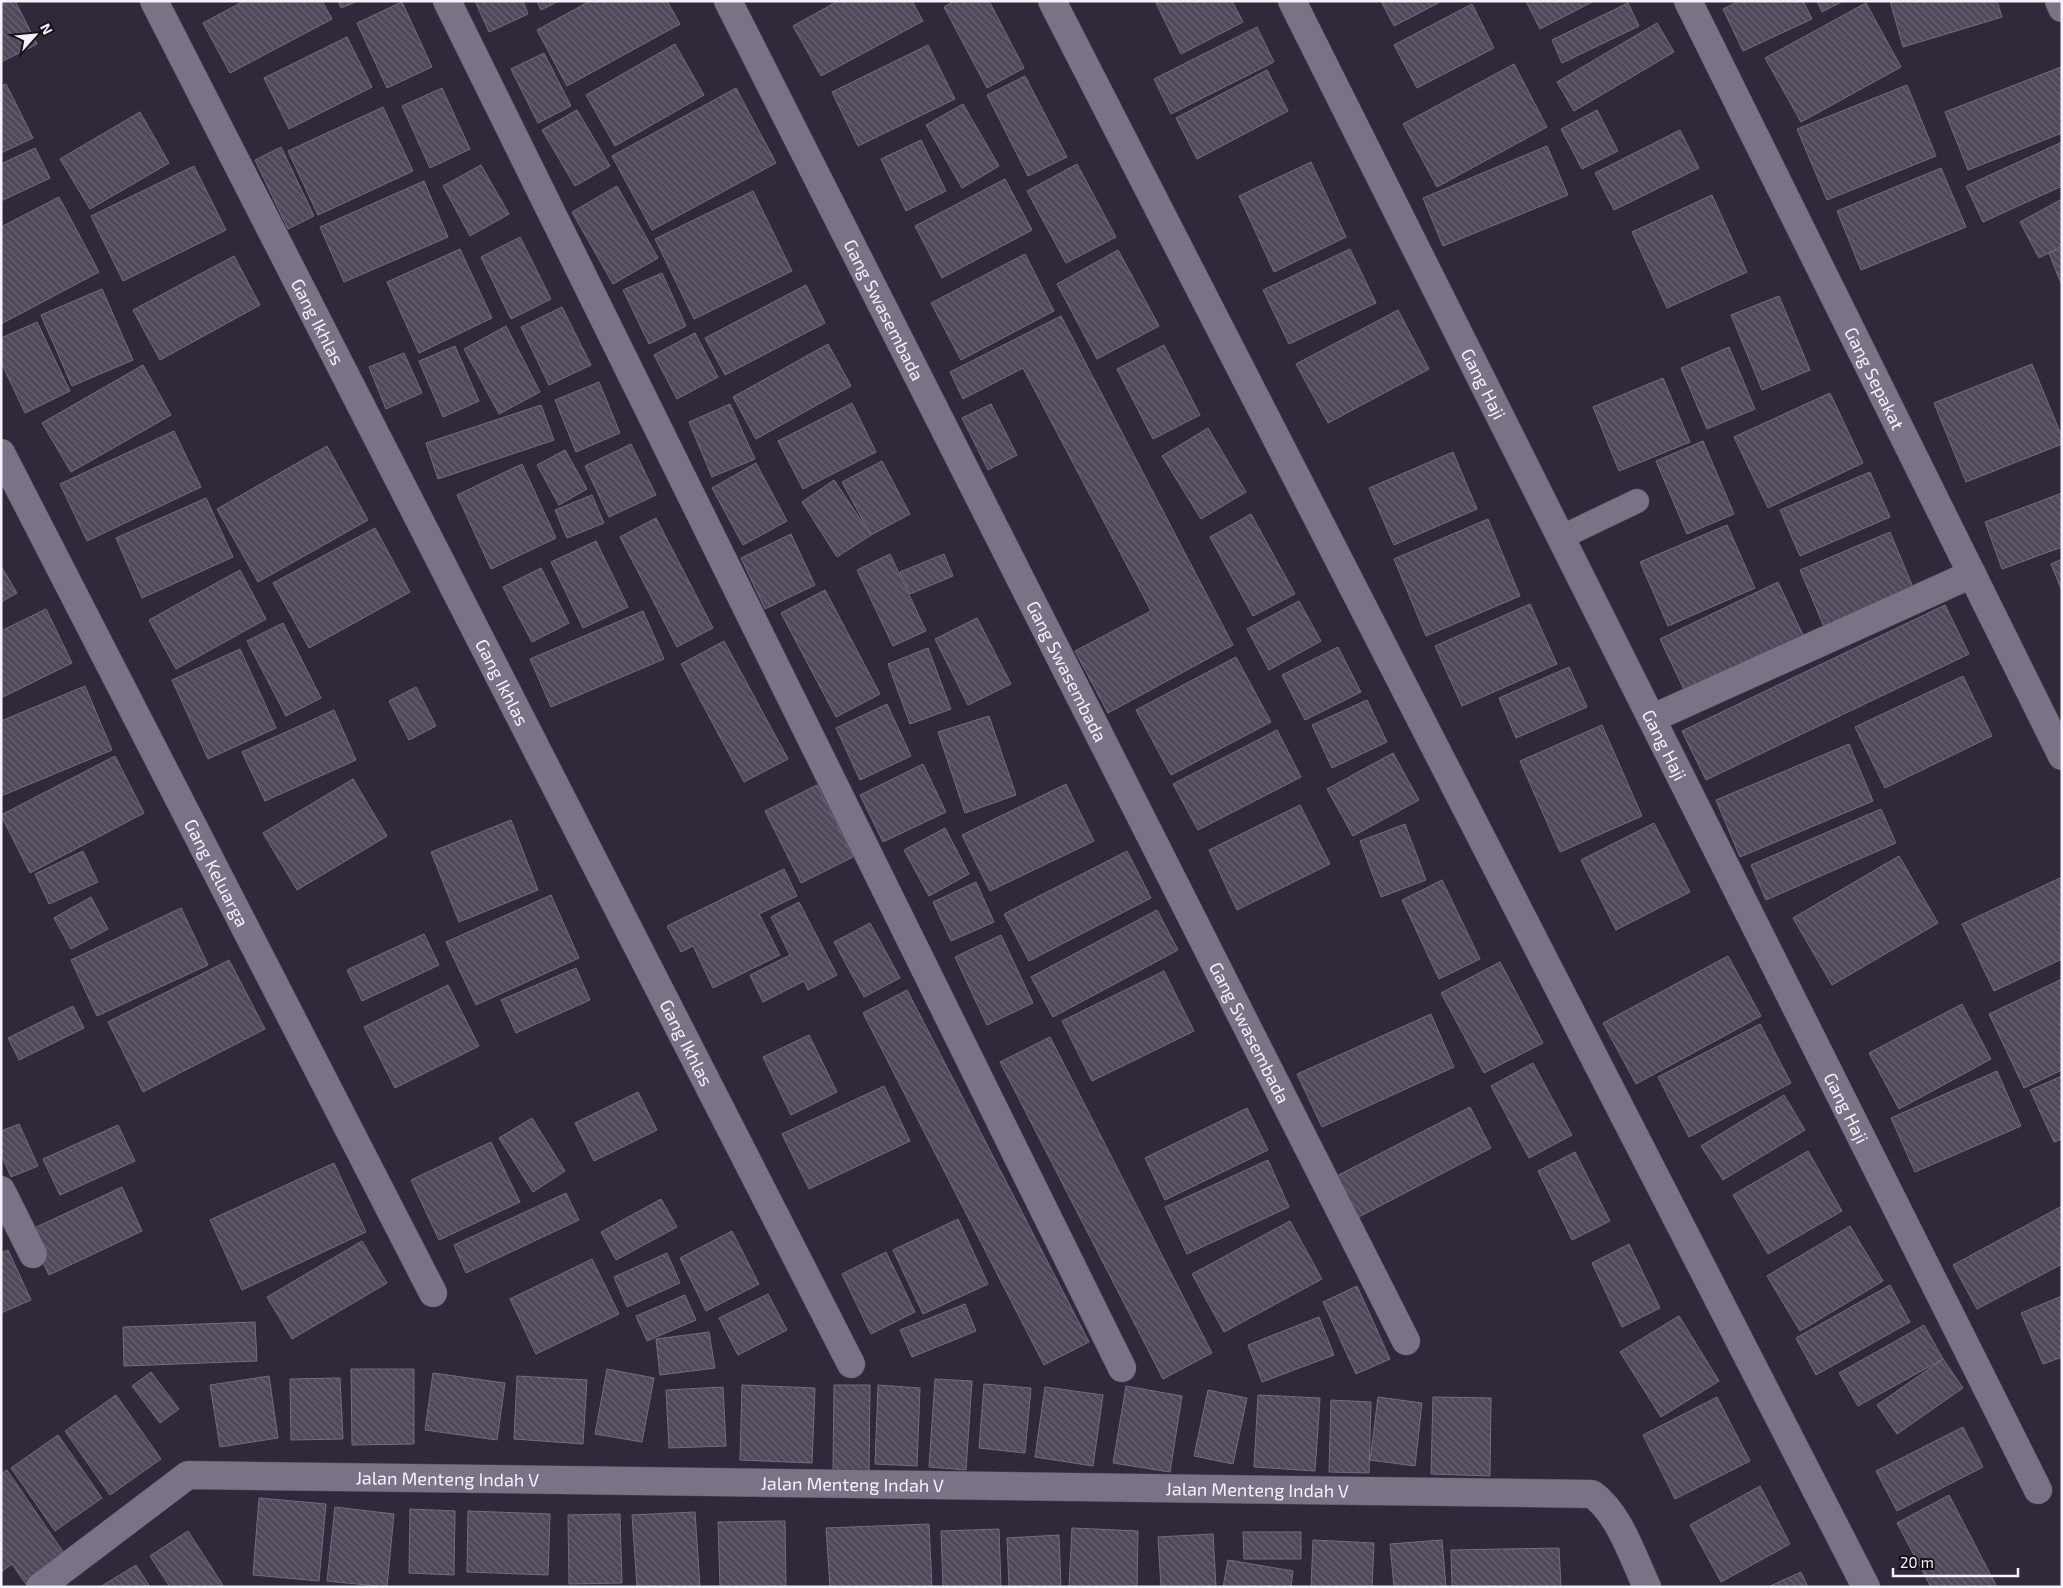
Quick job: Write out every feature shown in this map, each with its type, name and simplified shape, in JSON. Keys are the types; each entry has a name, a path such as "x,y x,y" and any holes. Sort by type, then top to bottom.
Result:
{"street":[{"name":"Gang Ikhlas","path":"154,1 851,1364"},
{"path":"447,1 1122,1368"},
{"name":"Gang Swasembada","path":"728,1 1406,1340"},
{"path":"1052,1 1866,1587"},
{"name":"Gang Haji","path":"1292,1 2038,1490"},
{"name":"Gang Sepakat","path":"1688,1 2062,756"},
{"path":"2059,1 2062,8"},
{"name":"Gang Keluarga","path":"1,453 432,1293"},
{"path":"1652,718 1972,574"},
{"path":"1,1190 33,1254"},
{"name":"Jalan Menteng Indah V","path":"40,1587 188,1475 1592,1494 1605,1505 1613,1516 1647,1587"}],"lane":[{"path":"1562,537 1637,501"}],"building":[{"path":"1,1 15,1 37,44 1,62"},
{"path":"244,1 322,1 332,19 230,73 203,23"},
{"path":"338,1 358,1 341,8"},
{"path":"475,1 523,1 528,14 489,32"},
{"path":"537,1 559,1 541,10"},
{"path":"590,1 667,1 680,24 567,86 537,30"},
{"path":"838,1 912,1 923,21 821,76 793,26"},
{"path":"954,1 989,1 1024,68 987,88 944,7"},
{"path":"1155,1 1232,1 1243,22 1181,54"},
{"path":"1381,1 1442,1 1394,26"},
{"path":"1526,1 1594,1 1540,29"},
{"path":"1739,1 1803,1 1812,19 1743,51 1723,9"},
{"path":"1817,1 1843,1 1822,12"},
{"path":"1890,1 1997,1 2002,17 1903,47"},
{"path":"402,2 432,67 387,88 357,23"},
{"path":"1628,3 1639,26 1562,63 1552,40"},
{"path":"1866,3 1901,67 1801,122 1765,58"},
{"path":"1472,4 1494,48 1417,88 1394,45"},
{"path":"1657,23 1674,52 1574,111 1557,82"},
{"path":"1257,27 1274,62 1171,114 1154,79"},
{"path":"347,37 372,87 289,129 264,78"},
{"path":"675,44 704,95 615,146 586,95"},
{"path":"928,45 955,99 858,146 832,92"},
{"path":"544,53 571,106 538,123 511,69"},
{"path":"1514,64 1547,127 1437,187 1403,124"},
{"path":"2061,67 2062,133 1968,170 1945,112"},
{"path":"1267,70 1288,111 1197,159 1176,118"},
{"path":"1025,76 1067,157 1028,176 987,95"},
{"path":"6,84 33,138 1,153 1,86"},
{"path":"1907,85 1936,156 1827,200 1797,129"},
{"path":"442,88 470,149 430,168 402,106"},
{"path":"736,88 776,163 652,230 612,156"},
{"path":"963,104 999,166 962,188 926,125"},
{"path":"383,107 413,171 318,215 288,151"},
{"path":"577,110 610,166 575,186 542,130"},
{"path":"1597,110 1618,151 1582,169 1561,129"},
{"path":"140,112 169,163 90,209 60,159"},
{"path":"1680,130 1699,168 1614,210 1595,173"},
{"path":"921,140 946,191 906,211 881,159"},
{"path":"2062,142 2062,186 1983,222 1966,186"},
{"path":"1547,146 1568,195 1443,246 1423,198"},
{"path":"281,147 314,216 288,229 255,160"},
{"path":"35,148 50,178 1,201 1,164"},
{"path":"1311,162 1346,237 1274,272 1239,196"},
{"path":"1077,164 1116,237 1066,263 1027,191"},
{"path":"481,165 509,214 470,236 443,186"},
{"path":"194,166 226,230 123,281 91,216"},
{"path":"1941,168 1966,227 1861,270 1837,211"},
{"path":"1005,179 1032,230 942,278 915,226"},
{"path":"424,181 448,237 344,282 320,227"},
{"path":"617,186 658,258 613,284 572,212"},
{"path":"753,191 792,271 694,319 655,239"},
{"path":"1712,195 1747,272 1667,308 1632,232"},
{"path":"59,197 99,272 1,324 1,227"},
{"path":"2062,199 2062,246 2039,258 2020,222"},
{"path":"520,237 551,299 511,319 481,257"},
{"path":"2062,248 2062,286 2049,253"},
{"path":"460,249 492,318 419,353 387,282"},
{"path":"1350,249 1376,303 1289,344 1263,290"},
{"path":"1118,250 1159,326 1097,359 1057,284"},
{"path":"1025,254 1054,311 961,360 931,303"},
{"path":"234,256 260,305 160,360 133,310"},
{"path":"662,273 686,326 649,344 623,290"},
{"path":"806,285 825,323 725,375 705,338"},
{"path":"102,289 133,360 72,386 41,315"},
{"path":"1779,296 1810,370 1762,390 1731,315"},
{"path":"562,307 591,365 549,385 521,327"},
{"path":"1398,310 1429,369 1328,423 1296,364"},
{"path":"1061,316 1233,645 1108,713 1075,651 1151,611 1023,368 963,399 950,372"},
{"path":"37,322 70,391 25,413 1,362 1,338"},
{"path":"506,326 540,392 499,414 464,349"},
{"path":"695,333 718,377 677,399 654,355"},
{"path":"828,344 851,386 756,439 733,397"},
{"path":"1164,345 1200,415 1153,439 1117,369"},
{"path":"455,346 479,401 443,417 419,361"},
{"path":"1729,347 1755,409 1707,429 1681,368"},
{"path":"404,353 422,393 386,409 369,367"},
{"path":"2032,364 2062,437 2062,444 1966,482 1934,403"},
{"path":"143,365 171,415 71,472 42,423"},
{"path":"1663,378 1690,442 1619,471 1593,407"},
{"path":"599,382 620,433 576,452 555,400"},
{"path":"1830,393 1863,463 1768,508 1734,437"},
{"path":"852,403 876,452 803,489 778,441"},
{"path":"730,404 755,459 712,477 689,422"},
{"path":"991,404 1017,455 988,470 962,418"},
{"path":"541,405 554,440 438,479 426,443"},
{"path":"1208,428 1246,492 1201,519 1162,456"},
{"path":"174,431 201,487 87,541 60,484"},
{"path":"1703,441 1734,514 1687,534 1656,461"},
{"path":"631,444 656,495 609,517 585,466"},
{"path":"327,446 368,520 258,582 217,509"},
{"path":"565,450 587,489 559,505 537,465"},
{"path":"1453,452 1477,509 1394,545 1369,488"},
{"path":"882,461 910,514 871,535 842,482"},
{"path":"756,463 787,521 743,545 712,488"},
{"path":"522,464 556,538 491,569 457,495"},
{"path":"1870,472 1890,517 1800,556 1780,510"},
{"path":"834,480 871,535 837,557 802,502"},
{"path":"2062,493 2062,547 2002,569 1985,522"},
{"path":"592,495 604,523 567,538 555,510"},
{"path":"206,498 233,557 142,598 116,538"},
{"path":"1251,514 1295,594 1253,616 1210,537"},
{"path":"656,518 713,628 677,647 620,537"},
{"path":"1488,519 1520,596 1426,636 1394,559"},
{"path":"1727,525 1755,588 1668,626 1640,562"},
{"path":"375,528 410,592 309,648 273,583"},
{"path":"1890,532 1917,597 1827,634 1800,570"},
{"path":"791,534 815,585 765,609 741,558"},
{"path":"596,541 628,607 583,628 551,562"},
{"path":"890,554 926,631 893,646 857,570"},
{"path":"944,554 953,576 910,594 900,572"},
{"path":"2062,559 2062,591 2051,564"},
{"path":"1,566 17,593 1,602"},
{"path":"541,568 569,623 532,642 503,587"},
{"path":"240,570 266,619 176,669 149,620"},
{"path":"1778,582 1804,637 1686,694 1660,639"},
{"path":"825,590 880,694 836,717 781,613"},
{"path":"1299,601 1321,641 1269,670 1247,629"},
{"path":"1530,604 1557,664 1462,706 1435,646"},
{"path":"1945,605 1969,654 1706,780 1682,731"},
{"path":"46,609 72,663 1,698 1,631"},
{"path":"643,611 664,659 551,707 530,659"},
{"path":"977,618 1011,684 968,705 935,639"},
{"path":"283,623 321,698 286,716 247,641"},
{"path":"724,641 788,759 744,782 681,664"},
{"path":"1338,647 1361,692 1305,720 1282,675"},
{"path":"928,648 951,709 910,724 888,664"},
{"path":"240,649 276,728 208,759 172,680"},
{"path":"1236,657 1271,722 1171,775 1136,710"},
{"path":"1569,667 1587,707 1516,738 1499,698"},
{"path":"1963,676 1992,736 1885,788 1855,727"},
{"path":"85,686 112,750 1,796 1,721"},
{"path":"416,687 436,726 409,740 389,701"},
{"path":"1367,700 1387,742 1332,768 1312,725"},
{"path":"887,704 911,756 860,780 836,728"},
{"path":"334,710 356,760 265,801 242,752"},
{"path":"989,716 1016,795 965,813 938,732"},
{"path":"1602,725 1642,816 1560,852 1520,761"},
{"path":"1277,730 1301,777 1198,830 1173,784"},
{"path":"1849,744 1873,801 1740,857 1716,800"},
{"path":"1393,753 1419,800 1353,836 1327,789"},
{"path":"115,756 144,813 30,873 1,815"},
{"path":"923,764 946,812 883,842 860,795"},
{"path":"353,779 387,836 297,890 263,833"},
{"path":"1066,784 1094,841 990,891 962,835"},
{"path":"817,785 853,857 801,883 765,811"},
{"path":"1300,805 1330,864 1237,910 1209,850"},
{"path":"1881,809 1896,843 1766,900 1751,865"},
{"path":"511,820 538,890 459,922 431,852"},
{"path":"1654,823 1690,892 1616,930 1581,860"},
{"path":"1405,824 1426,880 1381,897 1360,841"},
{"path":"945,828 969,874 929,896 904,850"},
{"path":"83,851 98,882 49,904 35,874"},
{"path":"1127,851 1151,898 1029,961 1004,914"},
{"path":"1899,856 1938,923 1832,985 1793,918"},
{"path":"784,869 797,896 759,914 780,955 713,988 693,946 681,952 667,926"},
{"path":"2062,877 2062,959 1994,991 1962,924"},
{"path":"1442,880 1480,959 1439,979 1402,900"},
{"path":"976,882 994,922 951,941 933,902"},
{"path":"551,895 579,958 476,1005 446,942"},
{"path":"91,897 108,929 71,949 54,918"},
{"path":"799,902 837,975 808,990 804,981 763,1002 750,975 790,955 771,917"},
{"path":"181,908 208,965 97,1016 71,960"},
{"path":"1157,910 1178,950 1053,1017 1031,977"},
{"path":"870,923 900,978 864,997 834,942"},
{"path":"424,934 439,965 362,1001 347,970"},
{"path":"1001,935 1033,1003 987,1025 955,957"},
{"path":"1728,956 1761,1016 1636,1084 1603,1023"},
{"path":"229,960 265,1029 143,1092 108,1022"},
{"path":"1500,962 1543,1043 1484,1073 1441,993"},
{"path":"576,968 590,1000 516,1033 501,1000"},
{"path":"1164,971 1194,1031 1092,1081 1062,1021"},
{"path":"2062,979 2062,1070 2024,1088 1989,1014"},
{"path":"448,985 479,1046 395,1088 364,1027"},
{"path":"907,990 1089,1342 1044,1365 863,1013"},
{"path":"1962,1004 1991,1059 1899,1109 1869,1053"},
{"path":"73,1006 84,1028 19,1060 8,1038"},
{"path":"1431,1014 1454,1067 1322,1127 1297,1074"},
{"path":"1760,1024 1791,1083 1689,1137 1658,1077"},
{"path":"809,1035 837,1092 791,1115 763,1057"},
{"path":"1050,1037 1212,1353 1163,1379 1000,1062"},
{"path":"1533,1063 1572,1135 1529,1158 1491,1086"},
{"path":"1997,1071 2021,1126 1915,1172 1891,1118"},
{"path":"2062,1076 2062,1139 2054,1142 2030,1090"},
{"path":"884,1086 910,1141 809,1189 782,1134"},
{"path":"638,1092 657,1130 594,1161 575,1123"},
{"path":"1784,1095 1805,1130 1723,1180 1701,1146"},
{"path":"1470,1107 1491,1148 1353,1220 1331,1179"},
{"path":"1247,1108 1268,1150 1165,1200 1145,1158"},
{"path":"532,1118 565,1171 533,1192 499,1138"},
{"path":"19,1124 38,1166 11,1177 1,1154 1,1131"},
{"path":"118,1125 135,1161 60,1195 43,1159"},
{"path":"491,1142 520,1202 439,1240 411,1180"},
{"path":"1808,1151 1842,1211 1768,1254 1733,1195"},
{"path":"1575,1152 1610,1221 1572,1240 1538,1171"},
{"path":"1268,1160 1289,1207 1187,1254 1165,1207"},
{"path":"334,1163 366,1232 242,1290 210,1220"},
{"path":"122,1187 142,1231 49,1275 28,1231"},
{"path":"566,1193 579,1220 466,1273 454,1245"},
{"path":"661,1199 677,1227 616,1260 601,1232"},
{"path":"2062,1206 2062,1264 1977,1309 1953,1265"},
{"path":"958,1219 988,1284 923,1314 893,1250"},
{"path":"1290,1221 1322,1279 1224,1332 1192,1274"},
{"path":"1850,1226 1883,1281 1800,1331 1767,1276"},
{"path":"732,1231 759,1284 706,1311 680,1258"},
{"path":"362,1241 387,1283 292,1339 267,1297"},
{"path":"1629,1244 1660,1308 1622,1327 1592,1263"},
{"path":"8,1250 31,1300 1,1313 1,1253"},
{"path":"886,1252 915,1312 871,1334 842,1274"},
{"path":"667,1253 680,1283 627,1307 614,1277"},
{"path":"592,1259 619,1314 536,1354 510,1299"},
{"path":"1890,1285 1910,1322 1816,1375 1796,1338"},
{"path":"1357,1286 1390,1359 1356,1374 1323,1302"},
{"path":"768,1294 787,1330 738,1355 719,1318"},
{"path":"685,1295 696,1320 647,1341 636,1316"},
{"path":"2062,1296 2062,1357 2043,1364 2021,1313"},
{"path":"965,1304 976,1331 912,1357 900,1330"},
{"path":"1679,1316 1719,1381 1661,1417 1620,1352"},
{"path":"1319,1317 1334,1355 1262,1382 1248,1345"},
{"path":"255,1322 257,1361 124,1366 123,1327"},
{"path":"1924,1325 1943,1359 1858,1406 1839,1373"},
{"path":"709,1332 715,1368 660,1375 656,1339"},
{"path":"1943,1359 1963,1388 1897,1434 1877,1405"},
{"path":"351,1369 414,1369 414,1444 352,1445"},
{"path":"607,1369 654,1378 642,1442 595,1434"},
{"path":"151,1372 179,1409 160,1423 132,1386"},
{"path":"433,1373 505,1383 497,1440 425,1430"},
{"path":"269,1376 278,1438 220,1447 210,1385"},
{"path":"517,1376 587,1380 583,1444 514,1439"},
{"path":"340,1378 343,1439 291,1440 290,1379"},
{"path":"935,1379 972,1381 966,1470 929,1467"},
{"path":"984,1384 1031,1388 1025,1453 979,1448"},
{"path":"742,1385 815,1388 812,1463 740,1460"},
{"path":"834,1385 870,1385 869,1472 833,1471"},
{"path":"878,1385 920,1388 917,1466 875,1464"},
{"path":"1126,1386 1182,1396 1170,1472 1113,1463"},
{"path":"723,1387 726,1446 669,1448 666,1390"},
{"path":"1045,1387 1103,1395 1093,1466 1035,1457"},
{"path":"1208,1390 1247,1398 1233,1464 1194,1456"},
{"path":"116,1395 161,1459 110,1495 65,1431"},
{"path":"1258,1395 1320,1398 1315,1471 1254,1467"},
{"path":"1378,1397 1422,1403 1415,1466 1370,1460"},
{"path":"1433,1397 1491,1398 1490,1476 1431,1474"},
{"path":"1717,1397 1750,1461 1675,1499 1643,1435"},
{"path":"1331,1400 1371,1402 1369,1473 1329,1472"},
{"path":"1963,1427 1983,1467 1897,1511 1876,1471"},
{"path":"58,1435 102,1498 55,1531 11,1468"},
{"path":"7,1470 68,1559 28,1587 12,1564 1,1572 1,1474"},
{"path":"1760,1486 1790,1544 1721,1582 1690,1525"},
{"path":"1949,1495 1997,1587 1931,1587 1897,1523"},
{"path":"259,1498 326,1504 319,1581 253,1575"},
{"path":"335,1507 394,1514 387,1587 327,1581"},
{"path":"410,1509 455,1511 454,1575 409,1573"},
{"path":"468,1511 550,1514 548,1575 467,1572"},
{"path":"695,1512 700,1587 637,1587 632,1515"},
{"path":"620,1514 622,1583 569,1584 568,1515"},
{"path":"785,1521 786,1587 720,1587 718,1522"},
{"path":"929,1524 932,1587 830,1587 826,1528"},
{"path":"1072,1528 1138,1531 1137,1587 1069,1587"},
{"path":"999,1529 1001,1587 943,1587 941,1531"},
{"path":"188,1531 224,1587 170,1587 150,1556"},
{"path":"1243,1532 1301,1532 1301,1559 1244,1559"},
{"path":"1213,1534 1216,1587 1161,1587 1158,1537"},
{"path":"1059,1535 1061,1587 1009,1587 1007,1538"},
{"path":"1313,1540 1374,1543 1372,1587 1311,1587"},
{"path":"1442,1540 1446,1587 1394,1587 1390,1544"},
{"path":"1559,1548 1561,1587 1452,1587 1451,1550"},
{"path":"1228,1560 1293,1571 1291,1587 1223,1587"},
{"path":"136,1565 150,1587 100,1587"},
{"path":"1801,1572 1808,1587 1768,1587"}]}
